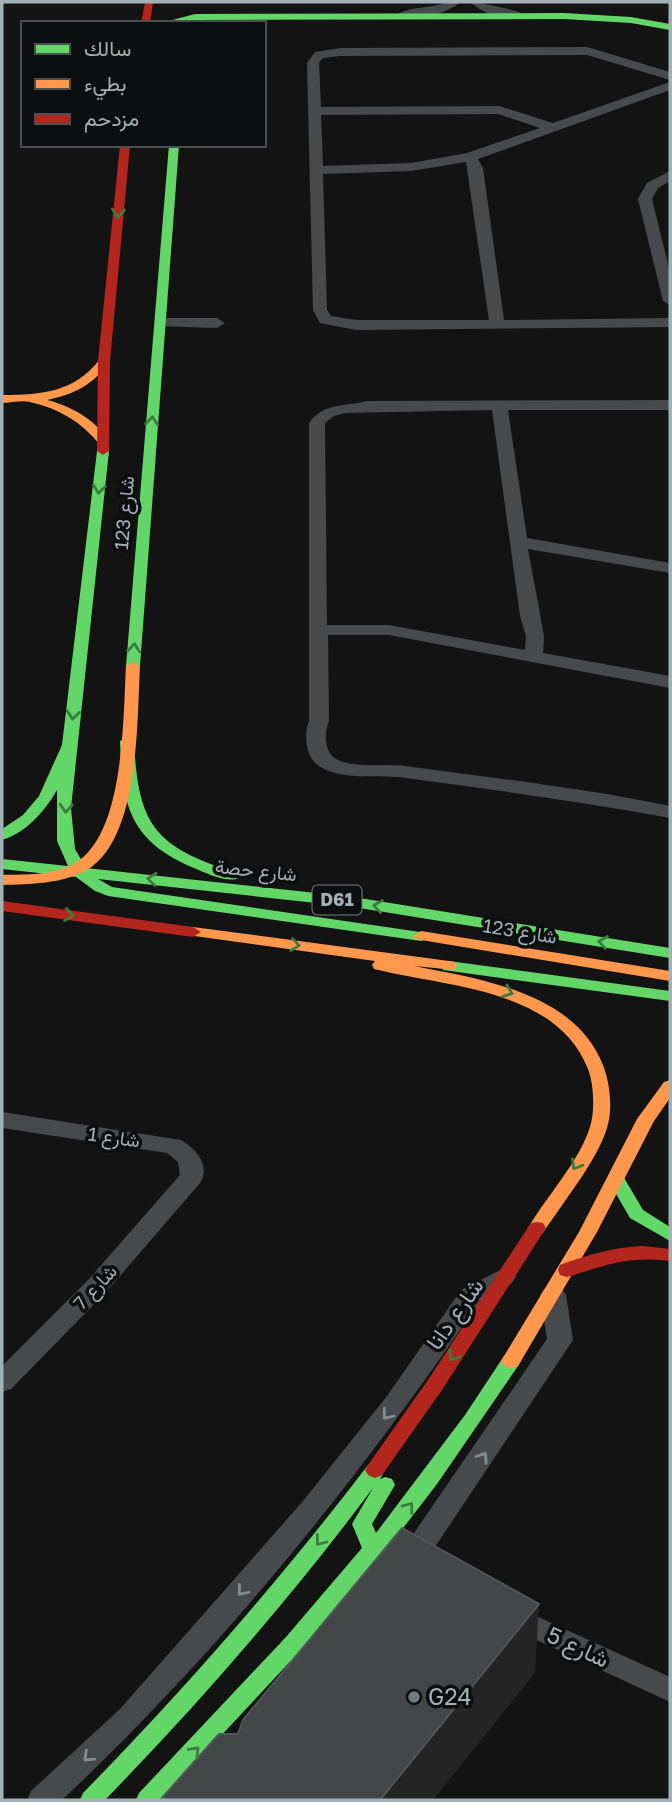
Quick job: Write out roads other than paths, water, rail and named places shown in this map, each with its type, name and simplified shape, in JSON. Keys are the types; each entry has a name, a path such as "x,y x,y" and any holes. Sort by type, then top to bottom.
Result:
{"main road":[{"path":"145,21 149,2"},
{"path":"204,2 268,21 342,17 565,16 631,20 670,29"},
{"path":"185,14 306,24 584,22 670,29"},
{"name":"شارع 123","path":"125,147 104,361 104,442 70,743 65,843 78,871 96,886 108,891 310,918 670,976"},
{"path":"122,179 129,169 135,147"},
{"name":"شارع 123","path":"78,871 94,856 113,828 127,741 174,147"},
{"path":"2,400 49,396 84,384 99,373 104,361"},
{"path":"20,399 46,402 77,413 91,423 104,442"},
{"path":"127,741 138,814 153,836 179,856 212,871 353,902"},
{"path":"2,835 27,822 46,804 70,743"},
{"name":"شارع حصة","path":"2,864 353,902 670,953"},
{"path":"2,880 45,880 78,871"},
{"path":"2,906 670,996"},
{"name":"شارع دانا","path":"90,1800 250,1630 336,1521 509,1275 600,1126 605,1103 603,1080 596,1058 582,1038 560,1018 533,1002 502,989 395,968 323,948"},
{"path":"148,1800 248,1696 377,1550 473,1420 553,1295 617,1180 648,1116 670,1086"},
{"path":"617,1180 625,1201 637,1217 670,1235"},
{"path":"567,1270 619,1250 645,1249 670,1255"},
{"path":"377,1550 363,1532 364,1517 428,1420 432,1409 432,1386"},
{"path":"238,1733 248,1696"}],"street":[{"path":"342,17 423,13 455,2 457,10 467,11 475,8 470,2"},
{"path":"477,2 485,9 500,13 565,16"},
{"path":"307,47 329,53"},
{"path":"670,76 608,55 587,51 329,53 319,55 313,63 320,310 325,320 355,326 670,323"},
{"path":"316,170 468,163 670,86"},
{"path":"314,111 499,110 555,128"},
{"path":"468,163 497,323"},
{"path":"670,175 652,186 645,199 670,301"},
{"path":"161,323 217,323"},
{"path":"670,405 380,407 339,410 318,420 315,438 319,721 316,728 318,753 327,763 342,768 397,772 556,792 670,812"},
{"path":"499,406 529,616 535,636 534,657"},
{"path":"519,547 593,554 670,568"},
{"path":"515,653 529,616"},
{"path":"317,623 389,630 670,682"},
{"name":"شارع 1","path":"2,1120 173,1146 186,1154 193,1164 192,1177 183,1188"},
{"name":"شارع 7","path":"2,1382 98,1285 183,1188"},
{"path":"42,1800 130,1718 313,1508 396,1403 470,1296 509,1275"},
{"path":"377,1550 415,1576 427,1554 428,1535 560,1340 553,1295"},
{"name":"شارع 5","path":"489,1606 670,1690"}],"place":[{"name":"G24","path":"414,1697"}]}
